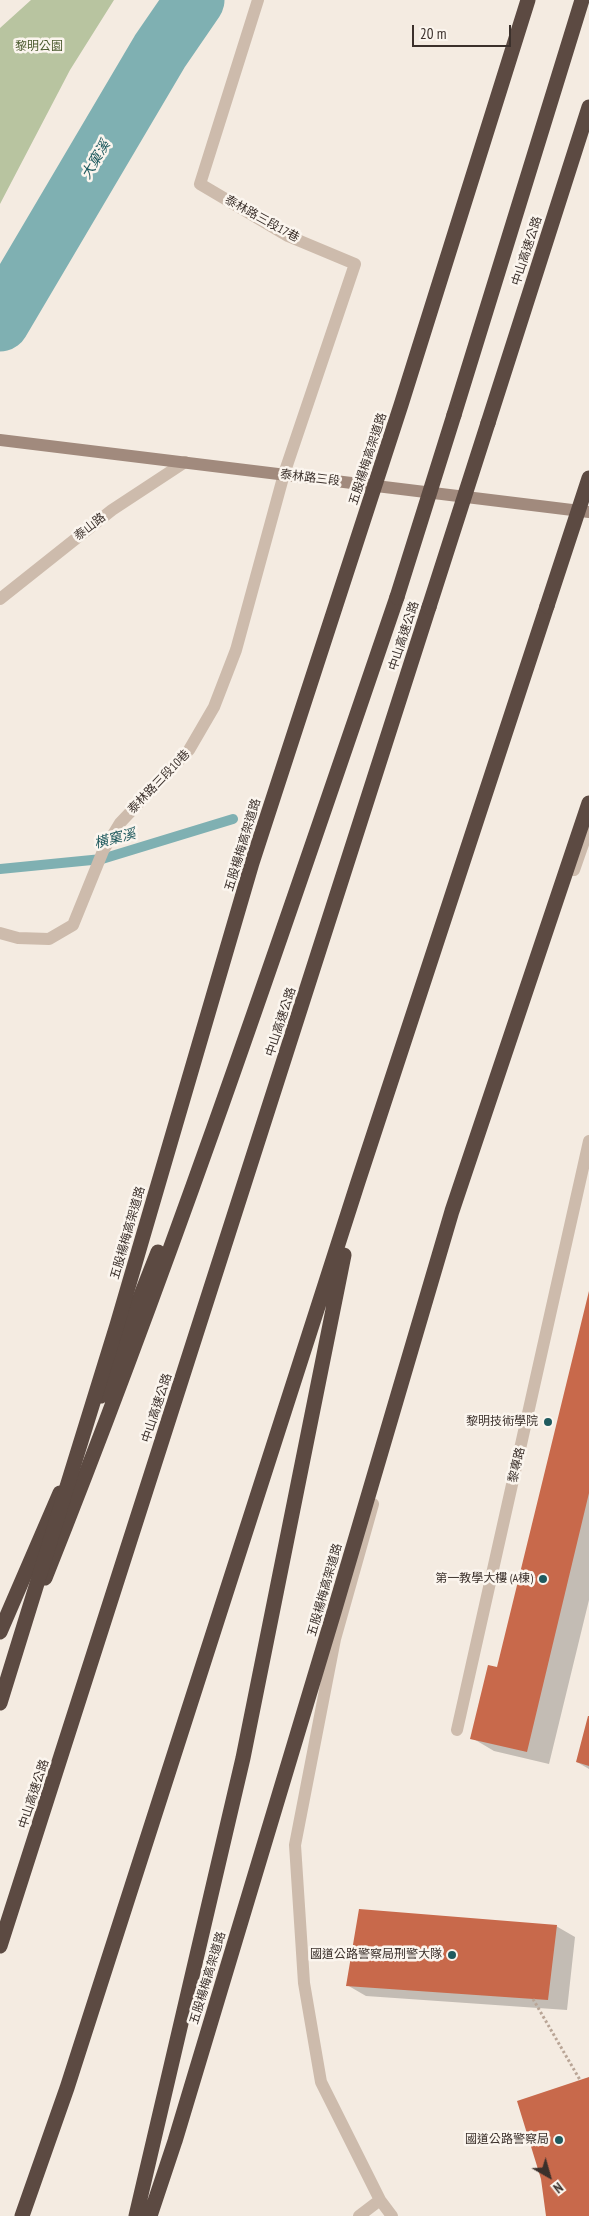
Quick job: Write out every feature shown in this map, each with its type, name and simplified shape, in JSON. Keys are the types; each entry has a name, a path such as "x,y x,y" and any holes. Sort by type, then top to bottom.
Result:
{"highway":[{"name":"五股楊梅高架道路","path":"0,1703 117,1325 252,863 402,405 528,0"},
{"path":"0,1690 64,1532 154,1294 291,908 397,597 582,0"},
{"name":"中山高速公路","path":"0,1946 589,107"},
{"path":"22,2216 67,2088 358,1182 589,478"},
{"name":"五股楊梅高架道路","path":"150,2216 175,2141 452,1211 589,803"},
{"path":"0,1632 123,1344 291,908"},
{"path":"136,2216 242,1758 358,1182"}],"main road":[{"name":"泰林路三段","path":"0,440 589,512"}],"street":[{"name":"泰林路三段17巷","path":"258,0 200,184 288,236 354,264 284,474"},
{"name":"泰山路","path":"0,599 112,510 185,462"},
{"name":"泰林路三段10巷","path":"0,933 18,938 49,939 73,925 103,851 120,823 190,750 214,707 236,650 284,474"},
{"path":"392,2216 380,2200 321,2082 304,1983 295,1845 335,1639 396,1424 454,1227 589,827"},
{"name":"黎專路","path":"457,1730 589,1141"},
{"path":"359,2216 380,2200"}],"path":[{"path":"533,1999 580,2080"}],"green space":[{"name":"黎明公園","path":"31,0 114,0 70,70 0,204 0,28"}],"building":[{"name":"第一教學大樓 (A棟)","path":"589,1291 589,1493 527,1752 470,1739 488,1665 497,1667"},
{"path":"589,1716 589,1766 576,1762"},
{"name":"國道公路警察局刑警大隊","path":"359,1909 557,1925 548,2000 346,1986"},
{"name":"國道公路警察局","path":"589,2077 589,2216 546,2216 541,2179 517,2101"}],"waterway":[{"name":"大窠溪","path":"0,322 160,51 195,0"},
{"name":"橫窠溪","path":"0,869 102,859 233,819"}],"place":[{"name":"黎明技術學院","path":"548,1422"},
{"name":"第一教學大樓 (A棟)","path":"543,1579"},
{"name":"國道公路警察局刑警大隊","path":"452,1955"},
{"name":"國道公路警察局","path":"559,2140"}]}
